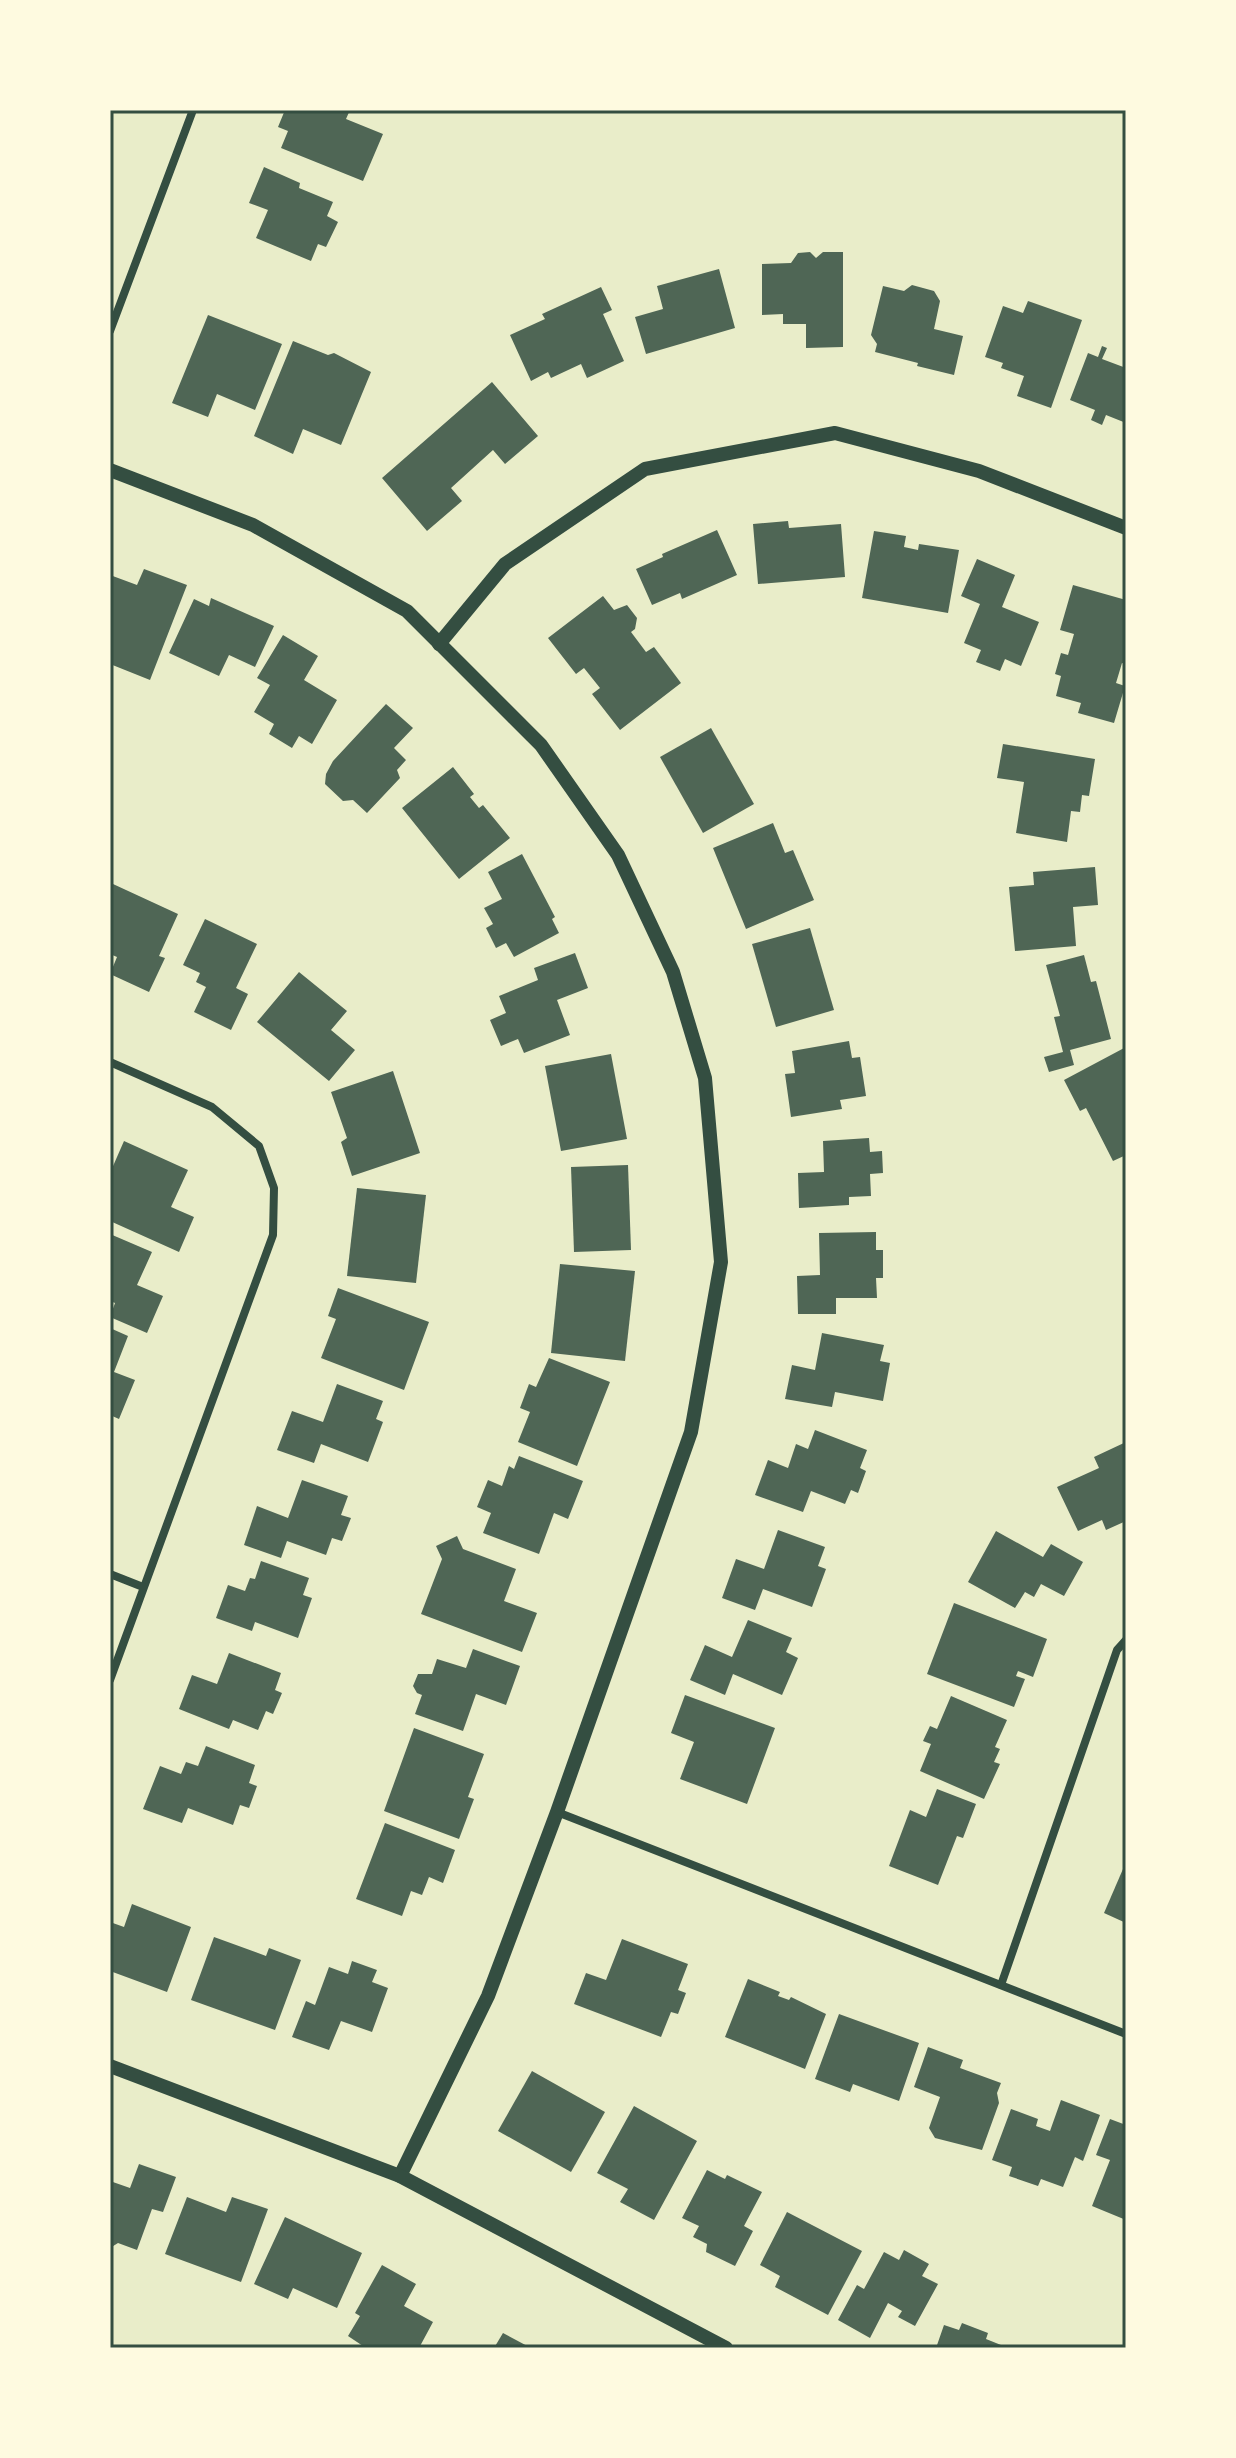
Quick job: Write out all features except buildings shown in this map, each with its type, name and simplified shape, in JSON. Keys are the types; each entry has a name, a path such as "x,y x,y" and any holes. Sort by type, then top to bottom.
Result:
{"street":[{"path":"110,331 193,110"},
{"path":"439,644 505,564 645,469 835,433 979,471 1126,528"},
{"path":"110,470 253,525 407,611 541,745 618,855 673,972 705,1078 721,1262 691,1432 557,1812 488,1996 400,2176"},
{"path":"110,1062 212,1107 232,1121 259,1146 274,1188 273,1235 110,1680"},
{"path":"110,1574 143,1587"},
{"path":"1001,1985 1117,1650 1126,1640"},
{"path":"557,1812 1126,2034"},
{"path":"110,2066 400,2176 726,2348"}]}
